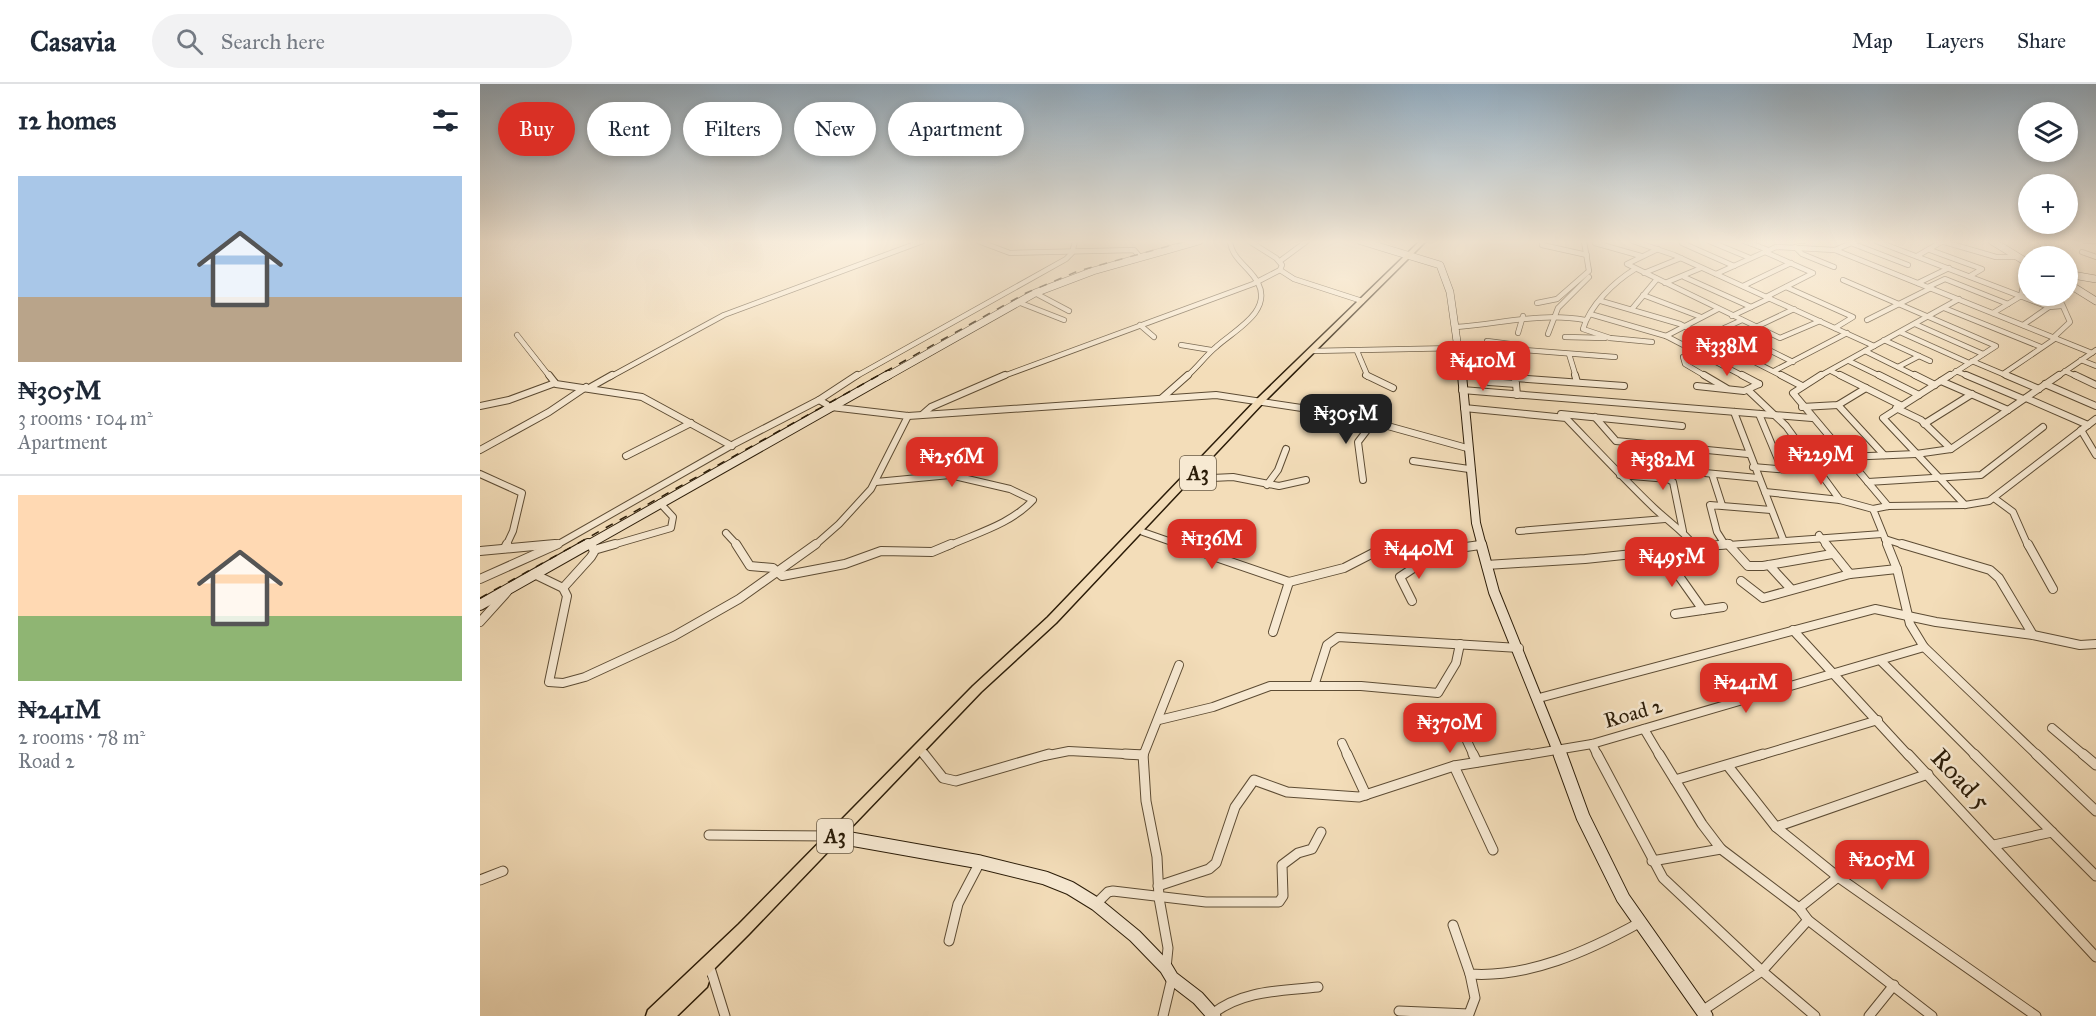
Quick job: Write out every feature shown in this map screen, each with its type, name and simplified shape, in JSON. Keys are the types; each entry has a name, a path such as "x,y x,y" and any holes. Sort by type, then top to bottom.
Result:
{"main road":[{"name":"A3","path":"1340,325 1380,284"},
{"name":"A3","path":"665,1016 711,971 977,689 1040,635 1263,400 1381,284"},
{"name":"A3","path":"654,1016 923,753 981,692 1143,532 1263,400"}],"street":[{"path":"480,450 588,388 724,315 806,284"},
{"path":"480,579 559,544 1021,284"},
{"path":"480,605 588,542 1018,302 1054,284"},
{"path":"922,414 931,406 976,386 1251,284"},
{"path":"1162,398 1204,362 1211,350 1255,313 1260,305 1259,284"},
{"path":"1310,284 1362,301"},
{"path":"1447,284 1456,324 1469,469 1480,545 1494,592 1539,698 1583,817 1623,898 1704,1013 1762,971 1808,920"},
{"path":"1537,303 1557,299 1574,284"},
{"path":"1548,334 1558,308 1582,284"},
{"path":"1610,338 1585,330 1585,321 1616,284"},
{"path":"1632,309 1652,284"},
{"path":"1666,284 1782,338 1820,321"},
{"path":"1701,284 1751,307"},
{"path":"1740,284 1874,345"},
{"path":"1732,316 1791,284"},
{"path":"1854,284 1996,346 1898,406 1883,418 1965,505"},
{"path":"1922,284 2055,338 2094,351"},
{"path":"1867,320 1936,284"},
{"path":"1959,284 2008,304"},
{"path":"1992,284 2018,295"},
{"path":"1786,287 1853,317 1835,328"},
{"path":"2078,291 2096,301"},
{"path":"1035,293 1069,311"},
{"path":"2082,293 2096,306"},
{"path":"1643,295 1675,304 1701,317"},
{"path":"1993,313 2018,298"},
{"path":"1888,506 1793,393 1874,345 1959,299"},
{"path":"1601,301 1682,325 1802,386"},
{"path":"1018,302 1064,320"},
{"path":"2023,325 2053,306"},
{"path":"2003,374 2055,338 2070,322 2063,306"},
{"path":"1944,308 2041,347"},
{"path":"1666,336 1682,325 1718,309"},
{"path":"1756,327 1794,309"},
{"path":"1456,324 1474,326 1523,316 1556,314 1585,321"},
{"path":"1590,314 1666,336 1759,384 1748,390"},
{"path":"1518,333 1523,316"},
{"path":"1705,337 1742,320"},
{"path":"1915,324 1983,354"},
{"path":"1140,325 1154,337"},
{"path":"1725,328 1793,362"},
{"path":"1899,332 2039,389"},
{"path":"1774,371 1847,333"},
{"path":"517,335 555,383"},
{"path":"1565,337 1652,342"},
{"path":"1884,340 1930,361"},
{"path":"1517,395 1515,381 1511,349 1507,342 1486,342 1489,381 1515,381 1577,382 1624,386"},
{"path":"1181,345 1211,350"},
{"path":"1318,347 1357,351 1459,348"},
{"path":"1511,349 1616,357"},
{"path":"1357,351 1366,376 1393,388"},
{"path":"1865,351 1935,385"},
{"path":"1846,457 1916,454 1951,448 2094,351"},
{"path":"1569,354 1577,382"},
{"path":"1898,367 1919,356"},
{"path":"1683,357 1685,364 1728,389"},
{"path":"2081,360 2096,366"},
{"path":"1849,361 1919,395"},
{"path":"1831,371 1898,406 1924,424 1951,448"},
{"path":"1956,371 2088,425"},
{"path":"2065,371 2096,386"},
{"path":"1941,381 2008,410"},
{"path":"480,406 502,402 555,383 642,396 732,446"},
{"path":"2045,384 2096,406"},
{"path":"1697,386 1748,390 1761,398 1840,500"},
{"path":"1802,406 1838,405 1866,388"},
{"path":"1462,390 1812,418"},
{"path":"1924,424 1972,394"},
{"path":"819,400 831,407 908,416 1210,395 1263,400 1374,421 1467,448"},
{"path":"1838,405 1884,455"},
{"path":"1463,406 1682,426"},
{"path":"1463,406 1566,418 1620,475 1665,519 1683,531 1696,547"},
{"path":"1734,412 1753,467 1783,538"},
{"path":"1759,414 1782,469"},
{"path":"534,574 563,588 567,596 549,682 558,685 622,661 681,632 739,598 830,534 876,482 892,450 896,435 908,416"},
{"path":"1595,417 1616,441 1748,454"},
{"path":"1765,492 1840,500 1873,509 1888,506 1965,505 1994,498 2096,419"},
{"path":"1363,480 1358,442 1374,421"},
{"path":"626,456 691,423"},
{"path":"1868,482 1981,475 2043,427"},
{"path":"2081,430 2089,447 2096,455"},
{"path":"724,440 741,440"},
{"path":"1267,485 1278,470 1286,448"},
{"path":"1413,461 1469,469"},
{"path":"1641,467 1758,478"},
{"path":"1753,467 1790,470"},
{"path":"1666,470 1668,479"},
{"path":"480,474 522,493 513,531 505,548"},
{"path":"1712,474 1722,505"},
{"path":"726,533 742,550 750,566 773,568 776,572 786,576 845,564 881,550 932,552 1000,524 1023,511 1033,500 1010,489 950,475 876,482"},
{"path":"1620,475 1668,479 1675,484 1683,531"},
{"path":"1191,479 1205,481 1232,477 1289,488 1306,480"},
{"path":"1994,498 2013,512 2033,556 2054,589"},
{"path":"563,588 594,550 671,528 674,519 672,513 660,503"},
{"path":"1772,510 1722,505 1711,505 1709,508 1725,543 1748,566 1769,565 1832,554"},
{"path":"1873,509 1897,569 1910,624 1924,647 2096,811"},
{"path":"1519,531 1665,519"},
{"path":"1143,532 1289,582 1344,568 1377,550 1389,555 1414,554 1424,561"},
{"path":"1486,565 1553,563 1725,543 1819,535 1884,536 1990,570 1999,578 2033,635"},
{"path":"1819,535 1850,574"},
{"path":"588,542 594,550"},
{"path":"480,551 559,544"},
{"path":"1412,601 1400,578 1424,561 1459,548 1480,545"},
{"path":"1662,552 1703,610"},
{"path":"1769,565 1791,589"},
{"path":"1741,581 1761,598 1850,574 1897,569"},
{"path":"1273,633 1289,582"},
{"path":"480,622 510,588"},
{"path":"1675,614 1723,607"},
{"path":"1539,698 1875,609 2080,645 2096,644"},
{"name":"Road 5","path":"1794,630 2096,957"},
{"path":"1314,686 1327,645 1338,637 1519,648"},
{"path":"1159,720 1205,710 1270,686 1361,686 1438,693 1456,663 1460,644"},
{"name":"Road 2","path":"1158,886 1203,872 1216,862 1235,807 1254,780 1300,794 1348,798 1366,795 1454,766 1592,744 1835,675 1924,647"},
{"path":"1881,661 2096,876"},
{"path":"1163,1016 1169,973 1168,948 1158,886 1157,857 1146,801 1143,755 1159,720 1179,665"},
{"path":"1675,780 1878,720"},
{"path":"1461,728 1477,762"},
{"path":"2052,728 2096,765"},
{"path":"1644,729 1721,849 1932,1016"},
{"path":"1342,743 1366,795"},
{"path":"1592,744 1663,878 1762,971 1815,1016"},
{"path":"923,753 943,778 956,781 1058,753 1143,755"},
{"path":"1454,766 1492,850"},
{"path":"1728,766 1776,827 1838,877 2036,1016"},
{"path":"1776,827 1928,774"},
{"path":"1096,904 1108,892 1113,891 1160,898 1279,902 1283,897 1282,864 1298,853 1312,849 1321,832"},
{"path":"1994,845 2052,832"},
{"path":"709,835 838,837 980,862 1045,878 1070,888 1096,904 1135,936 1169,973 1198,998 1213,1015 1222,1004 1241,997 1269,991 1318,987"},
{"path":"1652,861 1721,849"},
{"path":"949,941 958,904 980,862"},
{"path":"480,880 503,871"},
{"path":"1798,908 1838,877"},
{"path":"1470,974 1484,977 1542,965 1582,952 1639,923"},
{"path":"1399,1011 1469,1014 1473,1008 1475,998 1470,974 1453,925"},
{"path":"711,971 725,1016"},
{"path":"1869,1016 1894,985"}],"railway":[{"path":"480,598 1026,293 1046,284"}]}
